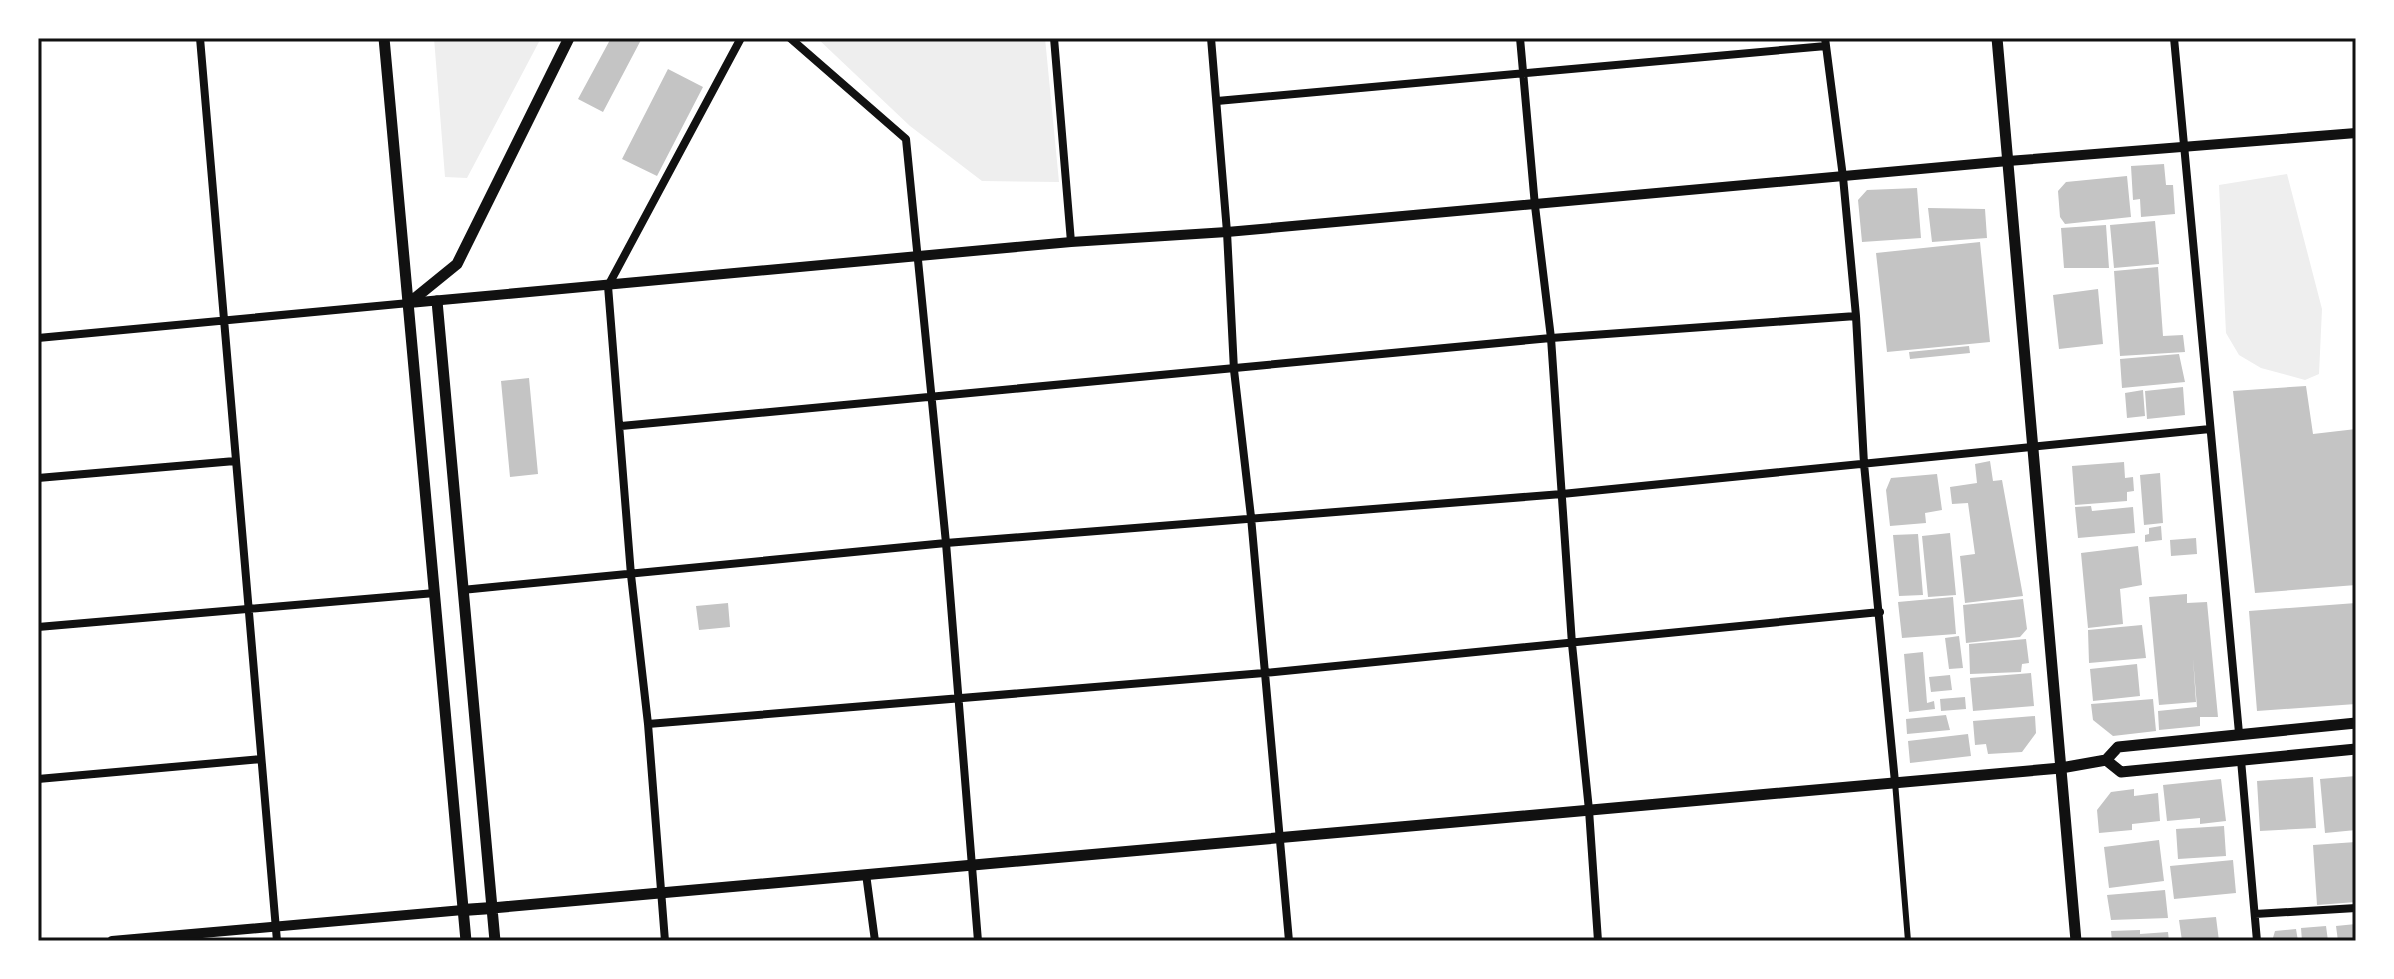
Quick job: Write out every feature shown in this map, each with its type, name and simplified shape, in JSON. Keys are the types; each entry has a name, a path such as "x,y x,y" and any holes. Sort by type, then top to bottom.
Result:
{"main road":[{"path":"384,38 466,941"},
{"path":"409,303 457,264 569,38"},
{"path":"1997,38 2076,941"},
{"path":"437,301 495,941"},
{"path":"463,910 2061,768 2106,760 2118,747 2356,723"},
{"path":"2106,760 2121,772 2356,749"}],"street":[{"path":"200,38 277,941"},
{"path":"665,941 608,286 741,38"},
{"path":"790,38 906,139 946,543 978,941"},
{"path":"1054,38 1071,242"},
{"path":"1211,38 1227,232 1234,370 1251,517 1289,941"},
{"path":"1520,38 1551,338 1572,644 1589,810 1598,941"},
{"path":"2174,38 2239,733"},
{"path":"1217,101 1523,74 1825,42 1843,177 1856,316 1864,464 1908,941"},
{"path":"38,338 1071,242 1535,206 2008,161 2356,133"},
{"path":"621,426 1551,338 1856,316"},
{"path":"462,590 946,543 1562,494 2210,429"},
{"path":"38,478 235,461"},
{"path":"38,627 435,593"},
{"path":"648,724 1264,673 1880,612"},
{"path":"38,779 261,759"},
{"path":"2241,760 2257,941"},
{"path":"866,874 875,941"},
{"path":"2255,914 2356,908"},
{"path":"112,941 463,910"}],"shaded area":[{"path":"434,38 541,38 467,178 445,177"},
{"path":"817,38 1045,38 1059,182 982,181 910,126"},
{"path":"2287,174 2322,309 2319,374 2305,380 2261,368 2239,355 2226,333 2219,185"}],"building":[{"path":"611,38 642,38 603,112 578,99"},
{"path":"668,69 703,87 657,176 622,159"},
{"path":"2164,164 2166,185 2173,185 2175,214 2141,217 2140,199 2133,200 2131,166"},
{"path":"2127,176 2131,217 2065,224 2060,217 2058,191 2066,182"},
{"path":"1917,188 1921,238 1862,242 1858,200 1867,190"},
{"path":"1928,208 1985,209 1987,238 1932,242"},
{"path":"2155,221 2159,264 2114,268 2110,225"},
{"path":"2106,225 2109,268 2064,268 2061,228"},
{"path":"1980,242 1990,342 1887,352 1876,253"},
{"path":"2158,267 2163,336 2183,335 2185,352 2120,356 2114,271"},
{"path":"2098,289 2103,344 2059,349 2053,295"},
{"path":"1969,346 1970,353 1910,359 1909,352"},
{"path":"2179,354 2185,382 2122,388 2120,359"},
{"path":"529,378 538,474 510,477 501,381"},
{"path":"2306,386 2313,434 2356,429 2356,585 2255,593 2233,391"},
{"path":"2183,387 2185,415 2147,419 2145,391"},
{"path":"2143,390 2145,416 2127,418 2125,393"},
{"path":"1990,461 1993,481 2002,480 2023,596 1965,603 1960,556 1975,554 1968,503 1952,504 1950,487 1977,483 1975,464"},
{"path":"2124,462 2125,478 2133,477 2134,491 2127,492 2127,501 2075,505 2072,466"},
{"path":"2160,473 2163,523 2144,525 2140,475"},
{"path":"1937,474 1942,510 1925,513 1926,523 1890,526 1886,490 1891,478"},
{"path":"2091,506 2092,511 2133,507 2135,533 2078,538 2075,507"},
{"path":"2161,526 2162,540 2145,542 2149,528"},
{"path":"1950,533 1956,595 1928,597 1922,536"},
{"path":"1918,534 1923,595 1899,596 1893,535"},
{"path":"2196,538 2197,554 2171,556 2170,540"},
{"path":"2138,546 2142,585 2120,589 2123,624 2088,628 2081,553"},
{"path":"2187,594 2187,603 2207,602 2218,717 2200,717 2200,726 2159,730 2158,711 2197,707 2193,658 2196,702 2159,705 2149,597"},
{"path":"1953,597 1956,634 1902,638 1898,602"},
{"path":"2023,599 2027,629 2020,637 1966,643 1963,605"},
{"path":"728,603 730,627 699,630 696,606"},
{"path":"2356,603 2356,704 2257,711 2249,611"},
{"path":"2142,625 2146,658 2089,663 2088,630"},
{"path":"1959,636 1963,668 1949,669 1945,638"},
{"path":"2026,639 2029,663 2022,664 2021,672 1970,674 1969,644"},
{"path":"1923,652 1927,703 1934,701 1935,709 1909,712 1904,654"},
{"path":"2137,664 2140,696 2093,701 2090,669"},
{"path":"2031,673 2034,706 1973,711 1970,678"},
{"path":"1950,675 1952,690 1931,692 1929,677"},
{"path":"1965,697 1966,709 1941,711 1940,699"},
{"path":"2153,699 2156,731 2113,736 2093,720 2091,704"},
{"path":"1946,715 1950,730 1907,734 1906,719"},
{"path":"2035,716 2036,733 2022,752 1988,754 1986,744 1975,745 1973,721"},
{"path":"1968,734 1971,756 1910,763 1908,741"},
{"path":"2356,776 2356,830 2325,833 2320,779"},
{"path":"2313,777 2316,828 2260,831 2257,781"},
{"path":"2221,779 2226,821 2200,824 2200,818 2167,821 2163,785"},
{"path":"2134,789 2134,796 2158,793 2160,821 2132,824 2132,830 2099,833 2097,810 2111,792"},
{"path":"2224,826 2226,856 2178,859 2176,829"},
{"path":"2159,840 2164,881 2109,888 2104,847"},
{"path":"2356,842 2356,902 2317,905 2313,845"},
{"path":"2233,860 2236,893 2174,899 2170,866"},
{"path":"2165,890 2168,918 2111,920 2107,895"},
{"path":"2216,917 2219,941 2182,941 2179,920"},
{"path":"2356,924 2356,941 2338,941 2336,926"},
{"path":"2326,926 2328,941 2302,941 2301,928"},
{"path":"2296,929 2298,941 2272,941 2275,931"},
{"path":"2140,930 2140,934 2168,932 2169,941 2112,941 2111,931"}]}
